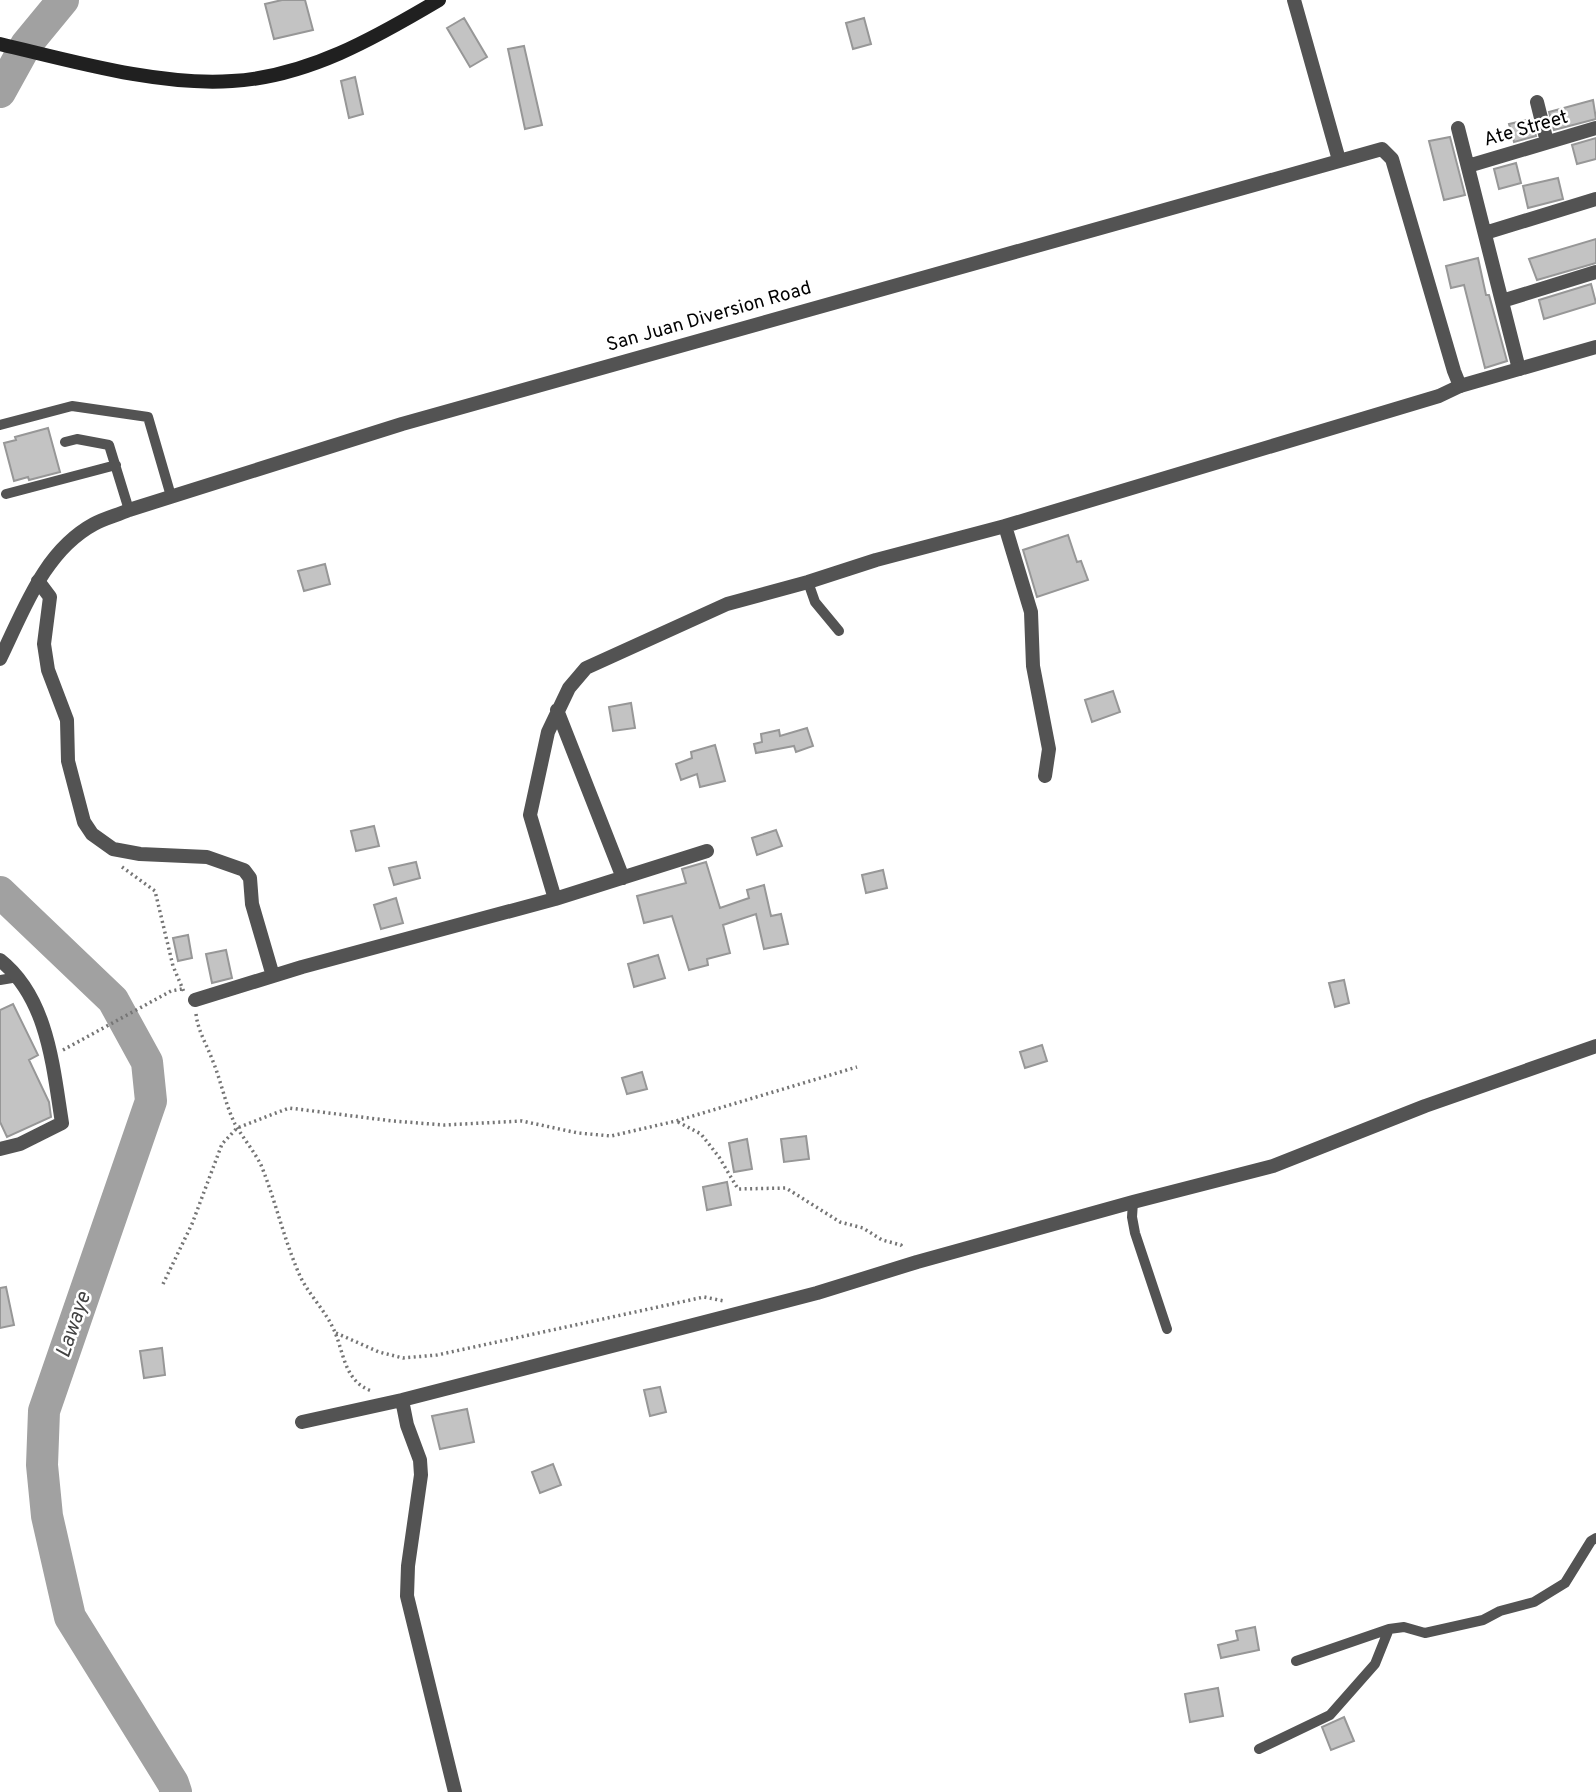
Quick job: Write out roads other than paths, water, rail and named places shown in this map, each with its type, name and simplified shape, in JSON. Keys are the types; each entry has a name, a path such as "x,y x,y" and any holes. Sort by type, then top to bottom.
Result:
{"main road":[{"path":"0,44 168,79 234,81 298,68 332,57 379,35 439,0"}],"street":[{"path":"1294,0 1339,160"},
{"path":"1537,102 1547,142"},
{"path":"1458,128 1519,369"},
{"name":"Ate Street","path":"1468,166 1596,128"},
{"name":"San Juan Diversion Road","path":"0,659 38,582 67,544 94,524 129,510 402,424 1382,149 1392,159 1460,386"},
{"path":"1485,233 1596,199"},
{"path":"1502,301 1596,272"},
{"path":"555,900 530,815 541,754 556,710 569,688 586,668 727,604 876,560 1005,526 1596,347"},
{"path":"1005,526 1031,612 1033,666 1049,749 1045,776"},
{"path":"38,582 50,597 44,644 48,670 67,720 68,761 80,810 92,834 113,849 139,854 207,857 244,870 250,878 253,904 273,976"},
{"path":"556,710 622,877"},
{"path":"195,1000 273,976 555,900 707,851"},
{"path":"0,960 18,977 37,1010 51,1056 62,1123 20,1144 0,1149"},
{"path":"302,1422 402,1400 817,1293 917,1262 1273,1166 1425,1106 1596,1046"},
{"path":"402,1400 407,1424 420,1460 421,1475 408,1566 407,1596 455,1792"}],"lane":[{"path":"0,425 72,406 148,417 171,496"},
{"path":"65,442 77,439 109,445 129,510"},
{"path":"6,494 116,466"},
{"path":"808,582 815,602 839,631"},
{"path":"0,981 18,977"},
{"path":"1133,1202 1135,1233 1167,1329"},
{"path":"1296,1661 1390,1629 1404,1627 1425,1633 1483,1620 1500,1611 1534,1602 1565,1583 1591,1541 1596,1538"},
{"path":"1259,1749 1330,1715 1375,1664 1390,1629"}],"waterway":[{"name":"Lawaye","path":"0,92 26,45 63,0"},
{"name":"Lawaye","path":"0,892 113,1000 147,1062 151,1101 44,1411 42,1465 47,1516 70,1617 176,1792"}]}
